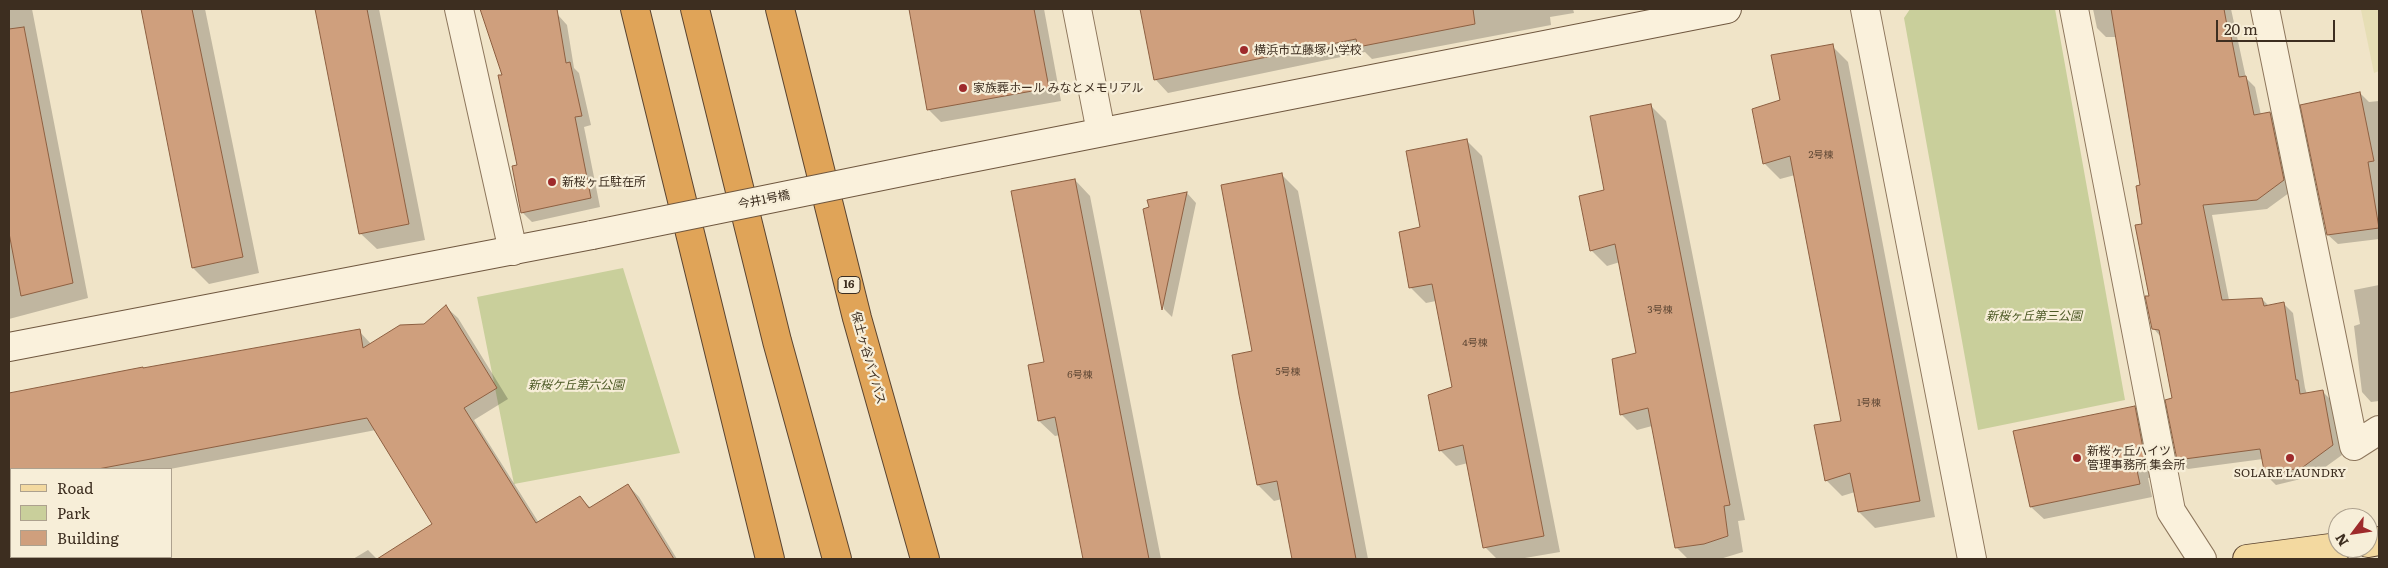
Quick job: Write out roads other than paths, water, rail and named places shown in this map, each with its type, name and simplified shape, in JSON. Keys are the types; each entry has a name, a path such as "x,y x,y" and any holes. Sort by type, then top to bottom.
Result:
{"highway":[{"path":"635,9 770,559"},
{"path":"695,9 777,341 837,559"},
{"name":"保土ヶ谷バイパス","path":"780,9 857,318 925,559"},
{"path":"857,318 944,559"},
{"path":"720,355 777,559"}],"main road":[{"path":"2247,559 2328,548"}],"street":[{"path":"459,9 513,251"},
{"path":"1077,9 1101,132"},
{"name":"今井1号橋","path":"9,347 513,251 1101,132 1727,9"},
{"path":"1865,9 1972,559"},
{"path":"2074,9 2171,512 2202,559"},
{"path":"2265,9 2354,446 2379,430"}],"place":[{"name":"横浜市立藤塚小学校","path":"1244,50"},
{"name":"家族葬ホール みなとメモリアル","path":"963,88"},
{"name":"新桜ヶ丘駐在所","path":"552,182"},
{"name":"新桜ヶ丘ハイツ 管理事務所 集会所","path":"2077,458"},
{"name":"SOLARE LAUNDRY","path":"2290,458"}],"park label":[{"name":"新桜ヶ丘第三公園","path":"2034,316"},
{"name":"新桜ケ丘第六公園","path":"576,385"}]}
